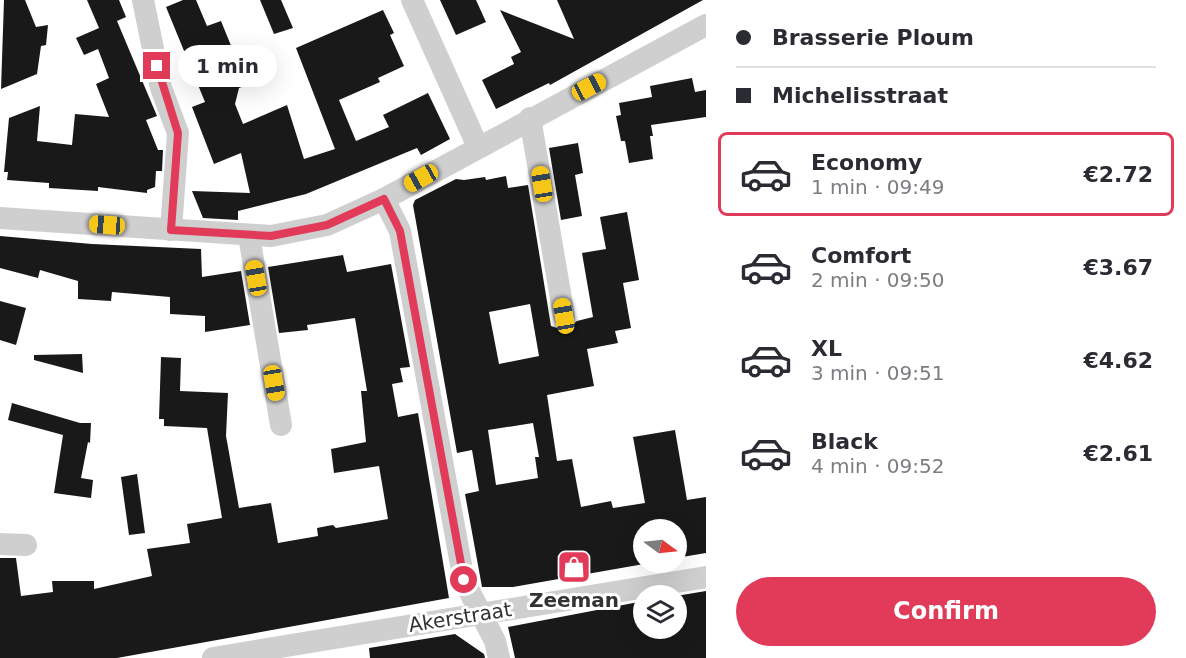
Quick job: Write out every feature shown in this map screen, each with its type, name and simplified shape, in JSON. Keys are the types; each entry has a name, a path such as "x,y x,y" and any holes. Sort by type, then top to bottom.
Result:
{"street":[{"path":"143,0 162,88 178,133 171,230"},
{"path":"412,0 478,147"},
{"path":"0,218 249,236 271,236 327,225 384,199 706,25"},
{"path":"531,118 564,316"},
{"path":"384,199 400,231 464,580 495,641 499,658"},
{"path":"249,236 281,425"},
{"path":"0,544 26,545"},
{"name":"Akerstraat","path":"213,658 706,577"}],"building":[{"path":"4,0 25,0 36,27 48,25 46,45 41,46 37,74 1,89"},
{"path":"87,0 119,0 126,17 117,21 157,116 146,120 158,150 163,150 162,171 156,171 155,187 147,190 147,193 98,187 98,191 49,188 49,183 7,180 8,172 4,172 9,118 40,106 37,141 72,145 75,114 109,117 96,84 109,78 98,49 84,55 76,38 99,28"},
{"path":"183,0 196,0 207,26 221,21 247,85 239,88 235,104 243,124 287,105 304,159 335,149 296,48 383,10 394,33 390,35 404,66 378,78 380,82 339,100 356,141 389,127 383,115 428,93 450,139 421,155 417,148 306,194 238,211 238,220 203,218 192,191 250,193 241,153 214,164 192,107 205,102 166,7"},
{"path":"260,0 281,0 293,28 274,34"},
{"path":"440,0 476,0 486,22 456,35"},
{"path":"557,0 703,0 550,85 549,83 496,109 482,80 514,64 511,57 521,52 500,10 574,39"},
{"path":"692,78 695,92 706,90 706,117 651,125 653,159 629,163 625,141 621,141 616,116 621,115 619,103 652,97 650,86"},
{"path":"578,143 583,173 575,175 582,216 561,220 549,148"},
{"path":"506,176 508,188 528,185 551,326 560,329 567,329 577,321 593,317 582,253 606,249 600,217 627,212 639,280 623,283 631,328 615,331 618,343 587,349 594,386 547,395 557,461 572,459 581,507 611,501 613,508 645,503 633,437 675,430 687,500 706,497 706,553 687,556 687,519 633,519 633,566 513,587 482,587 465,494 479,491 472,450 457,453 413,205 415,200 456,179 485,177 486,180","holes":["530,304 539,356 499,364 489,312","533,423 539,457 535,457 538,478 496,485 488,430"]},
{"path":"0,236 92,244 201,249 202,277 241,271 250,325 205,332 205,316 170,314 170,297 112,292 111,301 78,299 78,281 40,270 38,278 0,268"},
{"path":"343,255 347,272 391,264 410,367 400,368 403,382 392,384 398,417 418,413 449,598 117,658 0,658 0,558 16,558 21,596 53,592 52,581 94,581 94,589 152,576 147,549 190,543 187,524 222,518 207,428 164,426 164,419 159,419 161,357 181,358 180,391 228,393 226,436 239,508 271,503 278,543 318,536 317,528 333,525 336,528 388,519 379,466 334,473 331,449 366,442 361,391 367,391 355,318 307,325 308,330 279,333 268,267"},
{"path":"0,301 26,308 16,345 0,340"},
{"path":"82,354 83,373 34,360 34,355"},
{"path":"12,403 80,423 91,423 90,443 88,442 81,478 93,480 91,498 54,493 63,435 8,420"},
{"path":"137,474 145,533 129,535 121,477"},
{"path":"706,591 706,658 515,658 508,627 633,603 633,639 687,639 687,594"},
{"path":"455,634 484,654 485,658 370,658 369,648"}],"place":[{"name":"Zeeman","path":"574,567"}],"route":[{"path":"157,66 162,88 178,133 171,230 271,236 327,225 384,199 400,231 464,580"}]}
